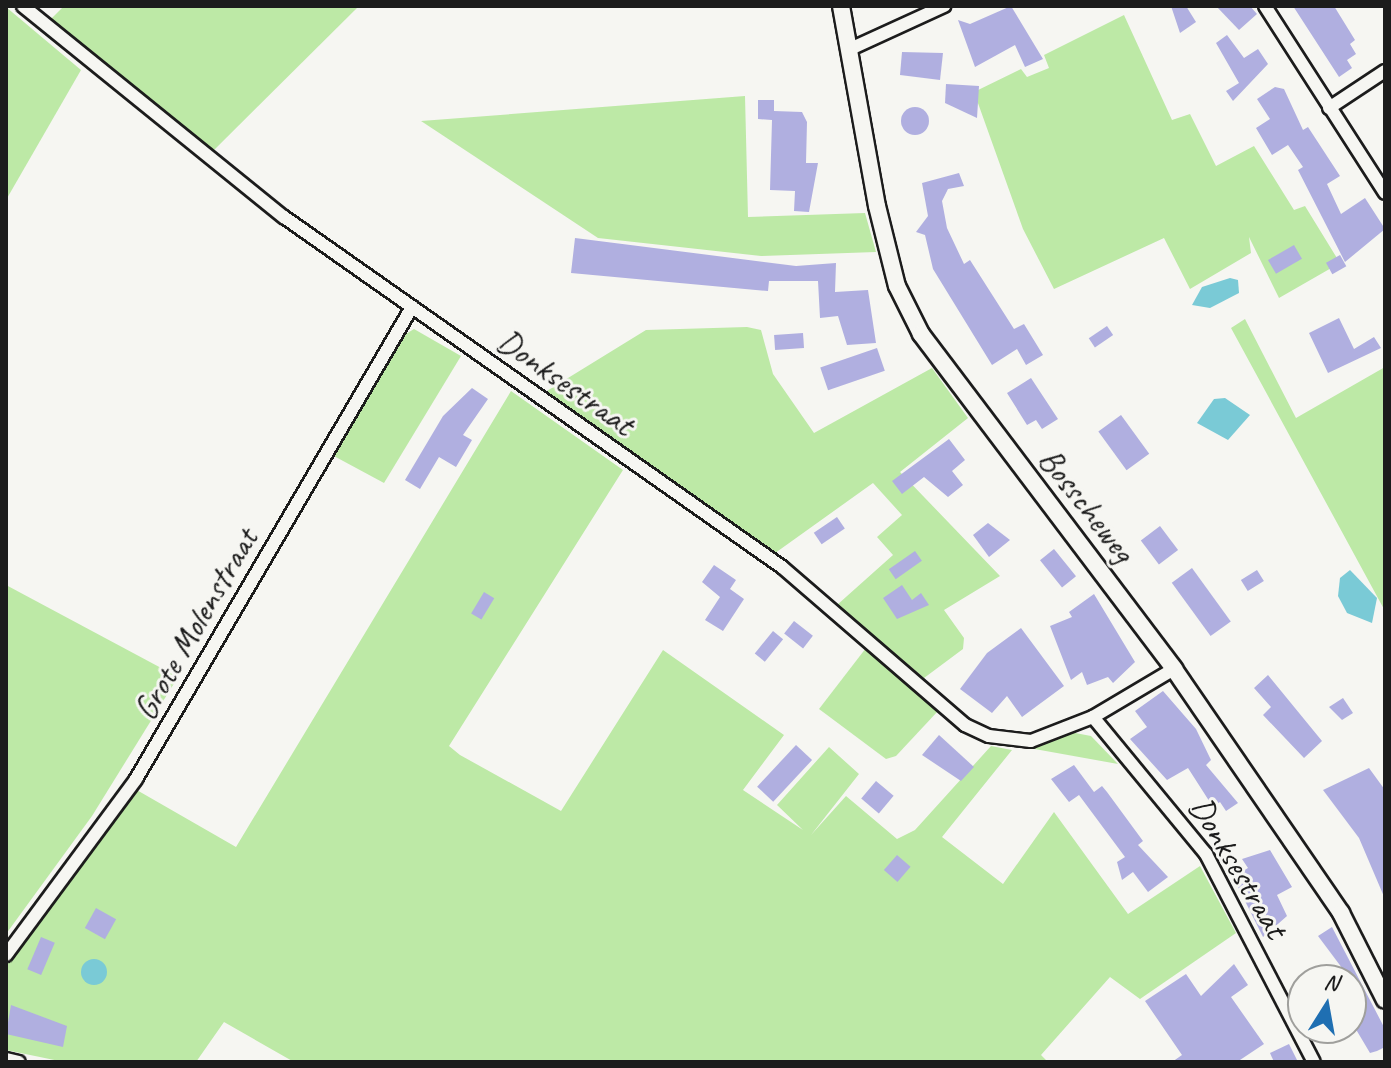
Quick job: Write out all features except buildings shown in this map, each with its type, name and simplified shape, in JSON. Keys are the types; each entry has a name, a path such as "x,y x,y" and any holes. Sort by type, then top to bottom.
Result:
{"street":[{"name":"Donksestraat","path":"23,6 200,153 412,307 782,567 965,725 999,739 1031,741 1093,717 1174,669"},
{"name":"Bosscheweg","path":"841,6 897,286 921,334 1174,669 1341,913 1385,1000"},
{"path":"848,50 944,6"},
{"path":"1265,6 1385,193"},
{"path":"1329,108 1385,71"},
{"name":"Grote Molenstraat","path":"6,955 136,779 412,307"},
{"name":"Donksestraat","path":"1093,717 1206,854 1314,1062"},
{"path":"6,1059 19,1062"}],"green space":[{"path":"64,6 359,6 209,155 48,22"},
{"path":"6,7 81,70 6,200"},
{"path":"1124,15 1172,120 1190,114 1216,166 1254,146 1294,210 1305,206 1340,263 1279,298 1249,237 1251,253 1190,289 1164,238 1054,289 1023,229 974,92 1021,69 1027,77 1049,68 1044,55"},
{"path":"745,96 748,217 865,213 876,252 761,256 598,238 421,121"},
{"path":"1245,319 1296,418 1385,367 1385,611 1231,328"},
{"path":"747,327 761,330 773,374 814,433 932,368 968,418 900,472 1000,576 944,610 964,638 963,649 924,678 837,605 893,555 877,537 902,515 873,483 771,556 542,394 646,330"},
{"path":"414,329 461,356 384,483 332,455 401,337"},
{"path":"511,391 623,470 449,746 460,755 561,811 663,650 784,735 743,790 803,830 777,805 829,747 859,774 811,835 846,796 897,839 915,830 991,746 1012,750 942,837 1003,884 1054,812 1128,914 1200,866 1236,933 1140,999 1110,977 1041,1055 1048,1062 294,1062 224,1022 196,1062 64,1062 6,1050 6,963 135,789 236,847"},
{"path":"6,585 178,677 92,816 6,934"},
{"path":"866,648 938,711 896,756 886,759 819,709"},
{"path":"1070,732 1091,736 1118,764 1029,748"}],"water":[{"path":"1230,278 1238,280 1239,293 1210,308 1192,305 1202,287"},
{"path":"1225,398 1250,415 1228,440 1197,423 1214,399"},
{"path":"1350,570 1377,598 1372,623 1347,613 1338,596 1340,578"},
{"path":"94,959 103,963 107,972 103,981 94,985 85,981 81,972 85,963"}]}
